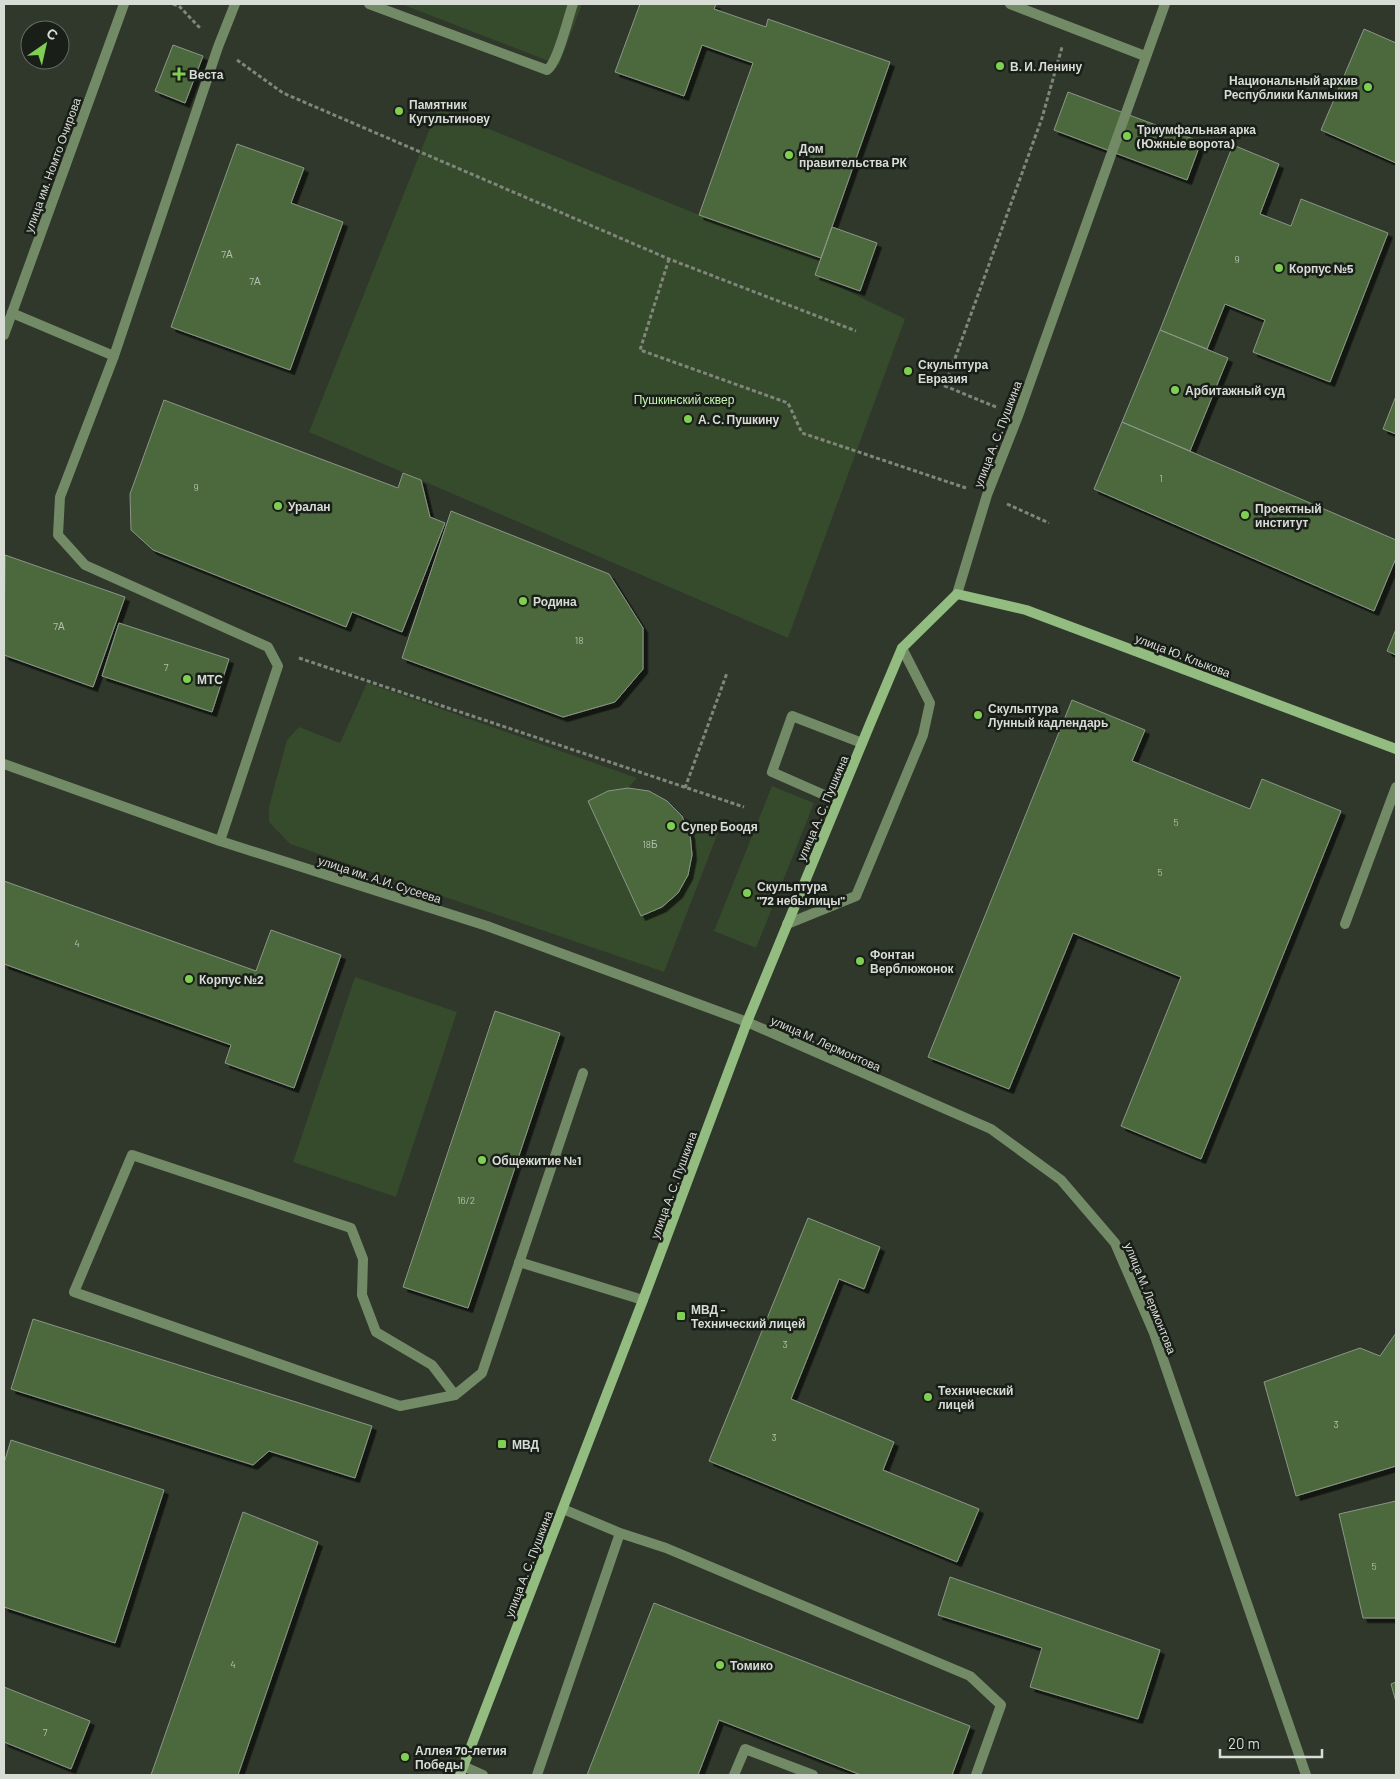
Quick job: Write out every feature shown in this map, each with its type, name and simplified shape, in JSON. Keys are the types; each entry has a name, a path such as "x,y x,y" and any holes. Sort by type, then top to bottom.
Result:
{"main road":[{"name":"улица А. С. Пушкина","path":"461,1771 643,1300 747,1022 902,648 958,594"},
{"name":"улица Ю. Клыкова","path":"958,594 1026,610 1396,749"}],"street":[{"name":"улица им. Номто Очирова","path":"4,335 124,4"},
{"path":"220,841 278,666 268,647 85,565 58,535 60,497 114,356 218,47 235,4"},
{"path":"369,4 547,70 551,67 557,52 572,4"},
{"path":"1010,4 1146,56"},
{"name":"улица А. С. Пушкина","path":"958,594 987,495 1018,416 1166,4"},
{"path":"12,313 114,356"},
{"path":"787,924 856,896 860,887 923,735 930,703 902,648"},
{"path":"838,801 772,772 792,716 862,743"},
{"name":"улица им. А.И. Сусеева","path":"4,764 220,841 487,926 747,1022"},
{"path":"1345,924 1396,788"},
{"name":"улица М. Лермонтова","path":"747,1022 991,1129 1061,1180 1115,1243 1154,1334 1306,1775"},
{"path":"455,1395 432,1366 376,1332 362,1296 363,1259 351,1228 132,1155 74,1292 400,1406 455,1395 482,1373 583,1073"},
{"path":"519,1262 643,1300"},
{"path":"563,1509 620,1533 666,1548 970,1676 1001,1705 976,1775"},
{"path":"537,1775 620,1533"},
{"path":"734,1775 744,1749 813,1775"},
{"path":"461,1771 483,1775"}],"path":[{"path":"173,4 179,6 218,47 283,93 669,258 856,331"},
{"path":"1018,416 945,386 1042,118 1068,26"},
{"path":"669,258 640,350 788,403 802,433 987,495 1049,523"},
{"path":"268,647 744,807"},
{"path":"685,788 727,674"}],"green space":[{"path":"401,4 582,4 559,65"},
{"name":"Пушкинский сквер","path":"438,108 699,215 821,258 815,275 905,319 788,638 309,432"},
{"path":"367,683 637,778 628,788 608,791 588,801 641,916 666,900 682,885 690,865 690,834 719,830 664,972 290,844 269,822 269,807 287,740 299,727 340,743"},
{"path":"772,786 814,803 756,948 714,931"},
{"path":"355,977 457,1012 396,1197 293,1162"}],"building":[{"name":"Дом правительства РК","path":"640,4 716,4 714,9 766,27 768,19 890,62 821,258 699,215 753,63 702,45 684,96 615,72"},
{"name":"Национальный архив Республики Калмыкия","path":"1364,29 1396,43 1396,163 1321,130"},
{"name":"Веста","path":"173,45 203,56 185,103 155,91"},
{"name":"Триумфальная арка (Южные ворота)","path":"1068,92 1201,142 1187,180 1054,130"},
{"path":"237,144 304,168 291,203 343,222 290,370 171,327"},
{"name":"Корпус №5","path":"1233,145 1279,164 1260,214 1291,226 1301,199 1388,233 1330,382 1253,352 1265,320 1225,304 1207,349 1160,330"},
{"path":"832,227 877,243 860,291 815,275"},
{"name":"Арбитажный суд","path":"1160,330 1228,358 1190,451 1122,422"},
{"path":"1396,396 1396,434 1383,429"},
{"name":"Уралан","path":"164,400 398,488 403,473 421,480 430,517 445,523 402,632 352,612 346,627 153,550 131,530 130,494"},
{"name":"Проектный институт","path":"1122,422 1396,540 1396,558 1374,611 1094,489"},
{"name":"Родина","path":"451,511 609,574 643,628 643,669 615,702 563,717 402,658"},
{"path":"5,555 125,597 93,687 4,655"},
{"path":"119,623 229,659 212,712 102,676"},
{"path":"1396,629 1396,655 1387,651"},
{"path":"1072,700 1145,730 1132,761 1250,809 1262,779 1341,811 1201,1159 1121,1126 1181,977 1073,933 1009,1089 928,1057"},
{"path":"628,788 649,791 667,801 682,816 690,834 692,855 688,875 678,893 662,907 641,916 588,801 608,791"},
{"name":"Корпус №2","path":"4,881 256,971 271,930 341,955 294,1088 225,1063 231,1045 4,964"},
{"name":"Общежитие №1","path":"495,1011 560,1033 468,1308 403,1287"},
{"path":"808,1218 880,1247 864,1289 839,1279 791,1399 894,1442 883,1470 979,1509 957,1562 709,1461"},
{"path":"33,1319 372,1426 355,1478 269,1451 253,1465 11,1389"},
{"path":"1396,1333 1396,1466 1296,1496 1264,1382 1360,1348 1380,1356"},
{"path":"11,1440 164,1490 115,1643 4,1607 4,1463"},
{"path":"1396,1501 1396,1618 1363,1618 1339,1514"},
{"path":"243,1512 318,1542 238,1775 151,1775"},
{"path":"950,1577 1160,1650 1138,1719 1030,1687 1042,1648 938,1615"},
{"path":"654,1603 970,1726 952,1775 861,1775 719,1720 698,1775 587,1775"},
{"path":"1396,1682 1396,1702 1391,1684"},
{"path":"4,1687 90,1721 71,1769 4,1742"}],"place":[{"name":"В. И. Ленину","path":"1000,66"},
{"name":"Веста","path":"179,74"},
{"name":"Национальный архив Республики Калмыкия","path":"1368,87"},
{"name":"Памятник Кугультинову","path":"399,111"},
{"name":"Триумфальная арка (Южные ворота)","path":"1127,136"},
{"name":"Дом правительства РК","path":"789,155"},
{"name":"Корпус №5","path":"1279,268"},
{"name":"Скульптура Евразия","path":"908,371"},
{"name":"Арбитажный суд","path":"1175,390"},
{"name":"А. С. Пушкину","path":"688,419"},
{"name":"Уралан","path":"278,506"},
{"name":"Проектный институт","path":"1245,515"},
{"name":"Родина","path":"523,601"},
{"name":"МТС","path":"187,679"},
{"name":"Скульптура Лунный кадлендарь","path":"978,715"},
{"name":"Супер Боодя","path":"671,826"},
{"name":"Скульптура \"72 небылицы\"","path":"747,893"},
{"name":"Фонтан Верблюжонок","path":"860,961"},
{"name":"Корпус №2","path":"189,979"},
{"name":"Общежитие №1","path":"482,1160"},
{"name":"МВД - Технический лицей","path":"681,1316"},
{"name":"Технический лицей","path":"928,1397"},
{"name":"МВД","path":"502,1444"},
{"name":"Томико","path":"720,1665"},
{"name":"Аллея 70-летия Победы","path":"405,1757"}]}
